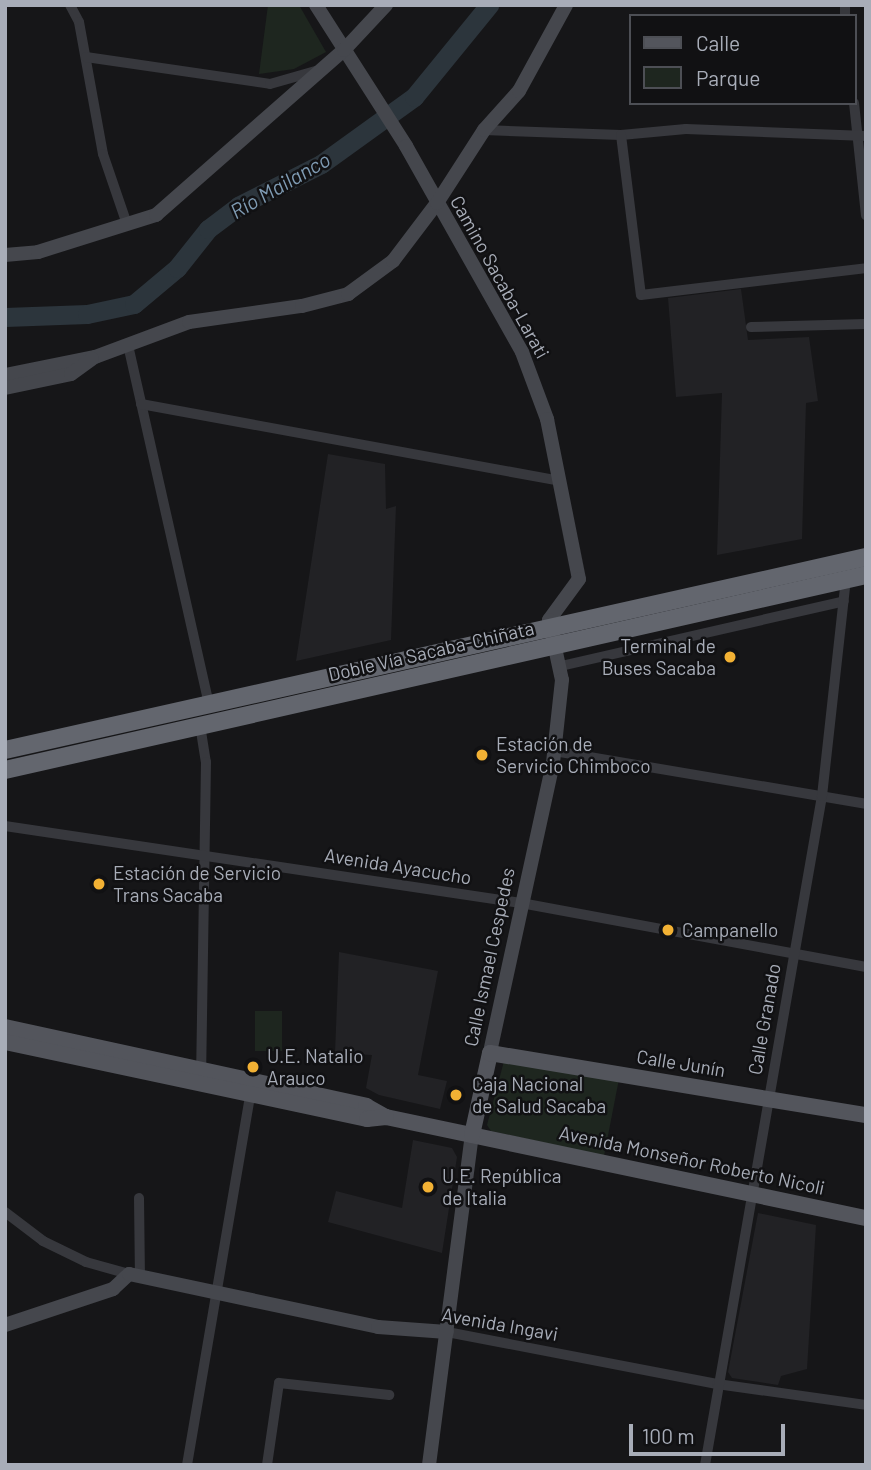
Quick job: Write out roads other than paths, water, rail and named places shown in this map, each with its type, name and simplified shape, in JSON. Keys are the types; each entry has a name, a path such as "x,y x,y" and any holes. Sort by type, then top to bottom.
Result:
{"highway":[{"name":"Doble Vía Sacaba-Chiñata","path":"5,770 200,724 866,557"},
{"name":"Doble Vía Sacaba-Chiñata","path":"5,750 209,703 866,575"}],"main road":[{"name":"Camino Sacaba-Larati","path":"316,5 406,146 522,352 547,419 579,579 549,620 552,636"},
{"path":"5,255 38,252 156,215 318,70 344,50 386,5"},
{"path":"5,375 95,357 189,322 302,306 348,294 393,261 437,203 484,130 519,90 566,5"},
{"path":"5,388 71,374 95,357"},
{"name":"Calle Ismael Cespedes","path":"429,1465 472,1135 554,751 561,666 552,636"},
{"name":"Avenida Monseñor Roberto Nicoli","path":"5,1027 201,1077"},
{"name":"Avenida Monseñor Roberto Nicoli","path":"5,1042 201,1077 367,1119 386,1117 866,1219"},
{"name":"Calle Junín","path":"490,1053 866,1115"},
{"path":"5,1325 114,1289 134,1275"},
{"name":"Avenida Ingavi","path":"134,1275 216,1290 330,1319 447,1332"}],"street":[{"path":"70,5 79,22 103,155 127,224"},
{"path":"86,57 270,84 318,70"},
{"path":"854,105 861,135 866,215"},
{"path":"484,130 621,135 686,129 861,135"},
{"path":"621,135 641,295 866,268"},
{"path":"751,327 866,324"},
{"path":"128,345 209,703"},
{"path":"141,404 560,481"},
{"name":"Calle Granado","path":"705,1465 767,1098 822,796 846,579"},
{"path":"561,666 844,601"},
{"path":"200,724 206,762 202,853 201,1077"},
{"path":"554,751 866,804"},
{"name":"Avenida Ayacucho","path":"5,826 202,853 521,904 866,967"},
{"path":"187,1465 252,1088"},
{"path":"5,1212 43,1241 95,1265 134,1275 139,1198"},
{"name":"Avenida Ingavi","path":"447,1332 717,1384 866,1405"},
{"path":"267,1465 279,1383 389,1395"}],"waterway":[{"name":"Río Mailanco","path":"5,317 87,314 134,304 177,268 208,229 238,206 321,164 414,97 489,5"}],"place":[{"name":"Terminal de Buses Sacaba","path":"730,657"},
{"name":"Estación de Servicio Chimboco","path":"482,755"},
{"name":"Estación de Servicio Trans Sacaba","path":"99,884"},
{"name":"Campanello","path":"668,930"},
{"name":"U.E. Natalio Arauco","path":"253,1067"},
{"name":"Caja Nacional de Salud Sacaba","path":"456,1095"},
{"name":"U.E. República de Italia","path":"428,1187"}]}
